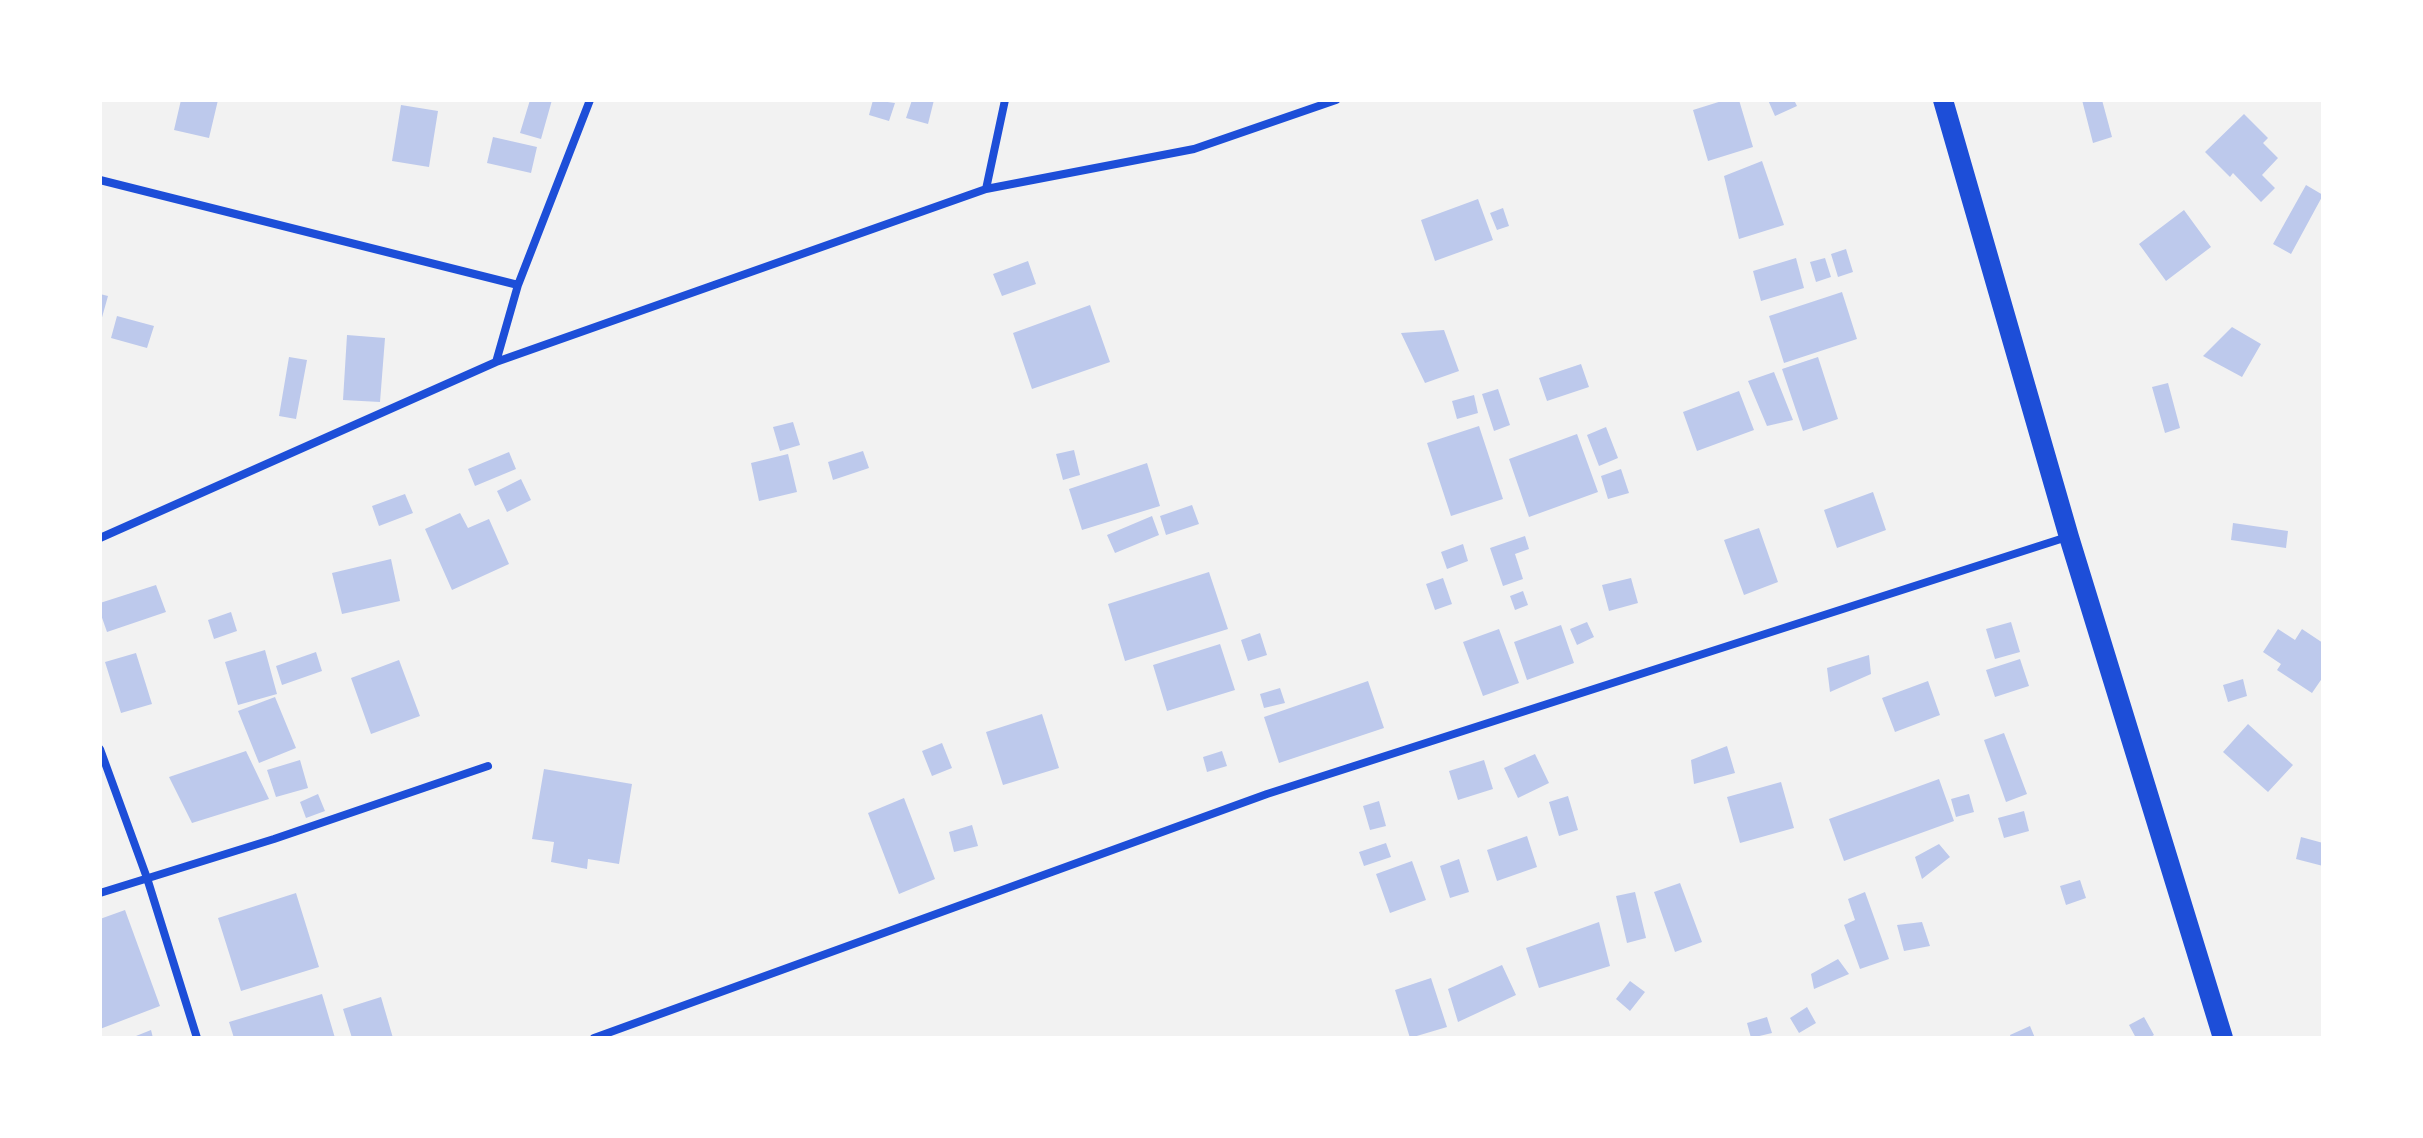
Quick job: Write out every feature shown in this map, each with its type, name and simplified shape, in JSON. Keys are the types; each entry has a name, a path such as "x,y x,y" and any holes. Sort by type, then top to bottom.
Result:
{"main road":[{"path":"1943,100 2069,537 2223,1038"}],"street":[{"path":"496,362 518,285 590,100"},
{"path":"986,189 1005,100"},
{"path":"100,538 496,362 986,189 1194,149 1336,100"},
{"path":"100,180 518,285"},
{"path":"594,1038 1267,794 2069,537"},
{"path":"100,749 147,878 197,1038"},
{"path":"100,893 262,843 488,766"}],"building":[{"path":"181,100 218,100 209,138 174,130"},
{"path":"530,100 552,100 541,139 520,133"},
{"path":"873,100 895,103 889,121 869,115"},
{"path":"912,100 934,100 928,124 906,118"},
{"path":"1725,100 1739,100 1753,147 1708,161 1693,110"},
{"path":"1768,100 1794,100 1797,106 1775,116"},
{"path":"2082,100 2102,100 2112,137 2093,143"},
{"path":"401,105 438,111 429,167 392,161"},
{"path":"2244,114 2268,138 2263,143 2278,158 2262,175 2275,188 2261,202 2233,173 2230,177 2205,152"},
{"path":"493,137 537,147 531,173 487,163"},
{"path":"1762,161 1784,225 1739,239 1724,176"},
{"path":"2306,185 2323,195 2291,254 2273,244"},
{"path":"1478,199 1493,240 1435,261 1421,220"},
{"path":"1503,208 1509,226 1497,230 1490,213"},
{"path":"2184,210 2211,247 2166,281 2139,244"},
{"path":"1846,249 1853,272 1838,277 1831,254"},
{"path":"1796,258 1804,288 1761,301 1753,271"},
{"path":"1825,258 1831,277 1816,282 1810,262"},
{"path":"1028,261 1036,284 1002,296 993,274"},
{"path":"1842,292 1857,339 1784,363 1769,316"},
{"path":"100,294 108,296 101,321 100,321"},
{"path":"1090,305 1110,362 1032,389 1013,333"},
{"path":"117,316 154,326 147,348 111,338"},
{"path":"2232,327 2261,344 2242,377 2203,356"},
{"path":"1444,330 1459,371 1425,383 1401,333"},
{"path":"347,335 385,338 380,402 343,400"},
{"path":"289,357 307,360 296,419 279,416"},
{"path":"1818,357 1838,419 1803,431 1782,369"},
{"path":"1581,364 1589,387 1547,401 1539,378"},
{"path":"1774,372 1793,420 1767,426 1748,381"},
{"path":"2168,383 2180,428 2165,433 2152,387"},
{"path":"1498,389 1510,425 1494,431 1482,394"},
{"path":"1739,391 1754,430 1697,451 1683,412"},
{"path":"1474,395 1478,413 1457,419 1452,401"},
{"path":"793,422 800,445 780,451 773,427"},
{"path":"1479,426 1503,499 1451,516 1427,443"},
{"path":"1606,427 1618,458 1599,466 1587,435"},
{"path":"1577,434 1598,492 1529,517 1509,459"},
{"path":"1074,450 1080,475 1063,480 1056,454"},
{"path":"863,451 869,468 833,480 828,462"},
{"path":"509,452 516,469 475,486 468,469"},
{"path":"788,454 797,492 759,501 751,463"},
{"path":"1147,463 1160,506 1082,530 1069,489"},
{"path":"1621,469 1629,493 1608,499 1601,476"},
{"path":"521,479 531,500 507,512 497,491"},
{"path":"1873,492 1886,530 1837,548 1824,510"},
{"path":"405,494 413,513 379,526 372,506"},
{"path":"1192,505 1199,524 1166,535 1160,516"},
{"path":"460,513 468,528 489,519 509,564 452,590 425,529"},
{"path":"1152,516 1159,535 1115,553 1107,535"},
{"path":"2233,523 2288,531 2286,548 2231,540"},
{"path":"1759,528 1778,582 1744,595 1724,540"},
{"path":"1525,536 1529,549 1515,554 1523,579 1503,586 1490,548"},
{"path":"1463,544 1468,561 1447,569 1441,552"},
{"path":"391,559 400,601 342,614 332,573"},
{"path":"1209,572 1228,629 1125,661 1108,604"},
{"path":"1443,578 1452,604 1435,610 1426,584"},
{"path":"1631,578 1638,603 1609,611 1602,585"},
{"path":"156,585 166,612 107,632 100,603"},
{"path":"1523,591 1528,605 1515,610 1510,596"},
{"path":"231,612 237,631 214,639 208,620"},
{"path":"1587,622 1594,637 1577,645 1570,629"},
{"path":"2011,622 2020,652 1995,659 1986,629"},
{"path":"1561,625 1574,663 1527,680 1514,642"},
{"path":"1499,629 1519,683 1483,696 1463,642"},
{"path":"2278,629 2295,640 2302,629 2323,643 2323,677 2312,693 2277,670 2281,664 2263,652"},
{"path":"1260,633 1267,655 1248,661 1241,640"},
{"path":"1220,644 1235,690 1167,711 1153,665"},
{"path":"265,650 277,694 238,705 225,662"},
{"path":"316,652 322,671 282,685 276,666"},
{"path":"136,653 152,704 121,713 105,662"},
{"path":"1869,655 1871,674 1830,692 1827,668"},
{"path":"2020,659 2029,686 1995,697 1986,670"},
{"path":"399,660 420,716 371,734 351,678"},
{"path":"2243,679 2247,696 2228,702 2223,685"},
{"path":"1368,681 1384,728 1279,763 1264,717"},
{"path":"1928,681 1940,715 1895,732 1882,698"},
{"path":"1280,688 1285,703 1264,708 1260,694"},
{"path":"275,697 296,748 259,763 238,711"},
{"path":"1042,714 1059,768 1003,785 986,732"},
{"path":"2248,724 2293,765 2268,792 2223,752"},
{"path":"2004,733 2027,794 2006,802 1984,740"},
{"path":"942,743 952,768 932,776 922,751"},
{"path":"1727,746 1735,773 1694,784 1691,760"},
{"path":"246,751 269,799 192,823 169,777"},
{"path":"1222,751 1227,766 1207,772 1203,757"},
{"path":"1535,754 1549,783 1518,798 1504,768"},
{"path":"300,760 308,788 276,797 267,770"},
{"path":"1484,760 1493,789 1458,800 1449,771"},
{"path":"544,769 632,784 619,864 588,859 587,869 551,862 554,842 532,839"},
{"path":"1939,779 1954,821 1844,861 1829,819"},
{"path":"1781,782 1794,828 1740,843 1727,797"},
{"path":"318,794 325,811 306,818 300,802"},
{"path":"1969,794 1974,812 1956,817 1951,799"},
{"path":"1568,796 1578,830 1559,836 1549,802"},
{"path":"904,798 935,879 899,894 868,813"},
{"path":"1379,801 1386,826 1370,830 1363,806"},
{"path":"2024,811 2029,831 2004,838 1998,818"},
{"path":"972,825 978,846 954,852 949,832"},
{"path":"1527,836 1537,867 1497,881 1487,850"},
{"path":"2301,837 2323,843 2323,866 2296,859"},
{"path":"1386,843 1391,857 1364,866 1359,852"},
{"path":"1939,844 1950,857 1922,879 1915,857"},
{"path":"1459,859 1469,892 1450,898 1440,866"},
{"path":"1412,861 1426,900 1390,913 1376,874"},
{"path":"2080,880 2086,898 2066,905 2060,886"},
{"path":"1680,883 1702,942 1675,952 1654,892"},
{"path":"1635,892 1646,938 1627,943 1616,896"},
{"path":"1865,892 1889,959 1860,969 1844,925 1855,920 1848,899"},
{"path":"296,893 319,967 241,991 218,918"},
{"path":"125,910 160,1006 100,1029 100,919"},
{"path":"1599,922 1610,966 1539,988 1526,948"},
{"path":"1922,922 1930,946 1904,951 1897,925"},
{"path":"1838,959 1849,974 1814,989 1811,974"},
{"path":"1502,965 1516,995 1458,1022 1448,989"},
{"path":"1431,978 1447,1027 1410,1038 1395,990"},
{"path":"1630,981 1645,992 1630,1011 1616,999"},
{"path":"322,994 335,1038 234,1038 229,1022"},
{"path":"381,997 393,1038 352,1038 343,1009"},
{"path":"1807,1007 1816,1023 1799,1033 1790,1018"},
{"path":"1767,1017 1772,1033 1751,1038 1747,1023"},
{"path":"2144,1017 2154,1035 2136,1038 2129,1025"},
{"path":"2030,1026 2035,1038 2011,1038 2010,1035"},
{"path":"151,1030 153,1038 131,1038"}]}
